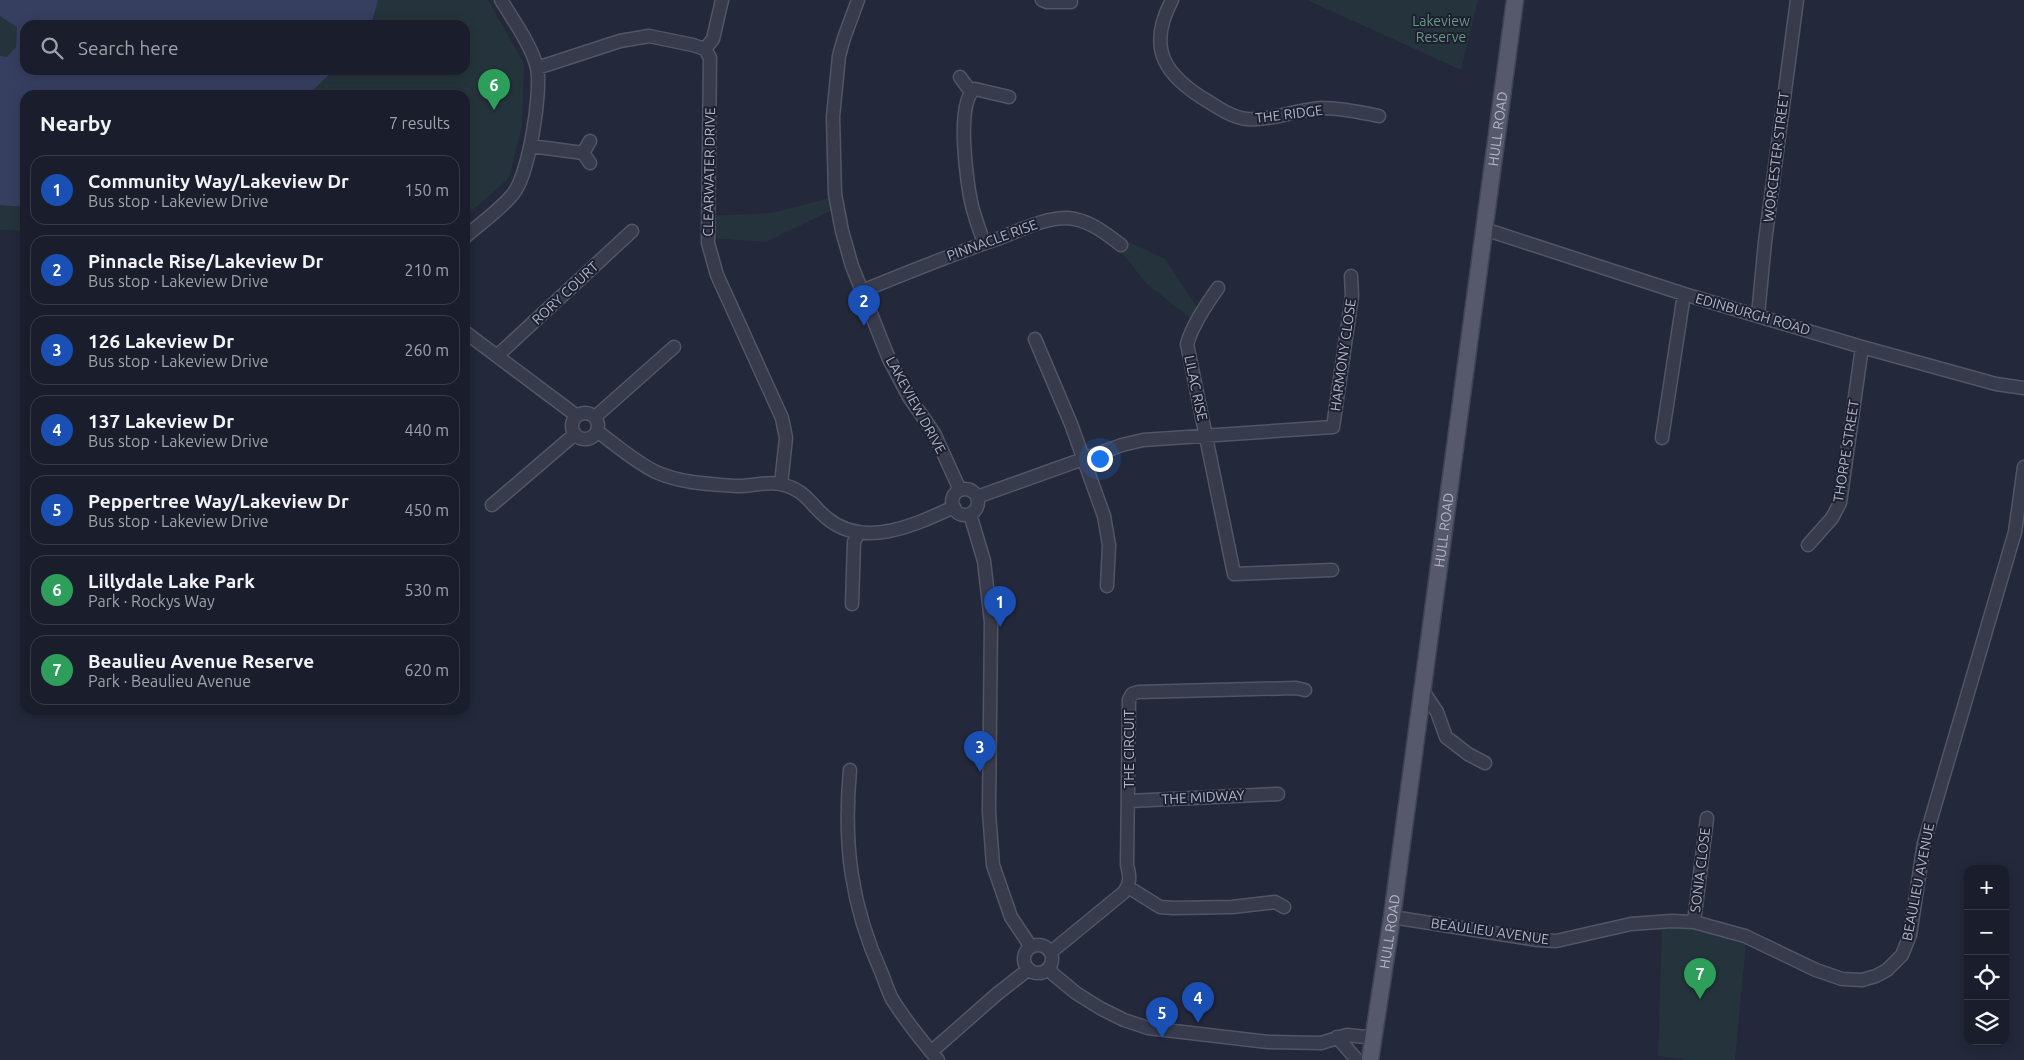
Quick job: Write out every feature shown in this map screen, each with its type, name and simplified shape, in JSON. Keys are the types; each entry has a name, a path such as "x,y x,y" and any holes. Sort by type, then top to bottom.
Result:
{"main road":[{"name":"HULL ROAD","path":"1370,1060 1423,691 1515,0"}],"street":[{"path":"470,233 514,194 522,180 531,146 538,82 537,68 533,55 501,0"},
{"path":"537,68 620,41 650,36 704,50 713,39 722,0"},
{"name":"LAKEVIEW DRIVE","path":"858,0 844,38 840,56 833,117 835,194 842,231 852,266 899,379 934,433 960,490"},
{"path":"1042,0 1047,2 1071,2"},
{"name":"THE RIDGE","path":"1172,0 1164,15 1160,31 1161,49 1167,66 1179,81 1224,112 1246,119 1269,118 1322,108 1378,116"},
{"name":"WORCESTER STREET","path":"1758,315 1765,242 1797,0"},
{"name":"CLEARWATER DRIVE","path":"704,50 710,58 708,242 717,275 782,418 786,438 781,484"},
{"path":"960,77 971,92"},
{"path":"984,243 972,207 965,163 964,129 966,109 971,92 975,89 1009,97"},
{"path":"531,146 586,158 590,141"},
{"name":"PINNACLE RISE","path":"862,291 984,243 1036,224 1053,220 1068,218 1094,226 1121,245"},
{"name":"EDINBURGH ROAD","path":"1484,229 1684,294 1862,347 1996,384 2024,388"},
{"name":"RORY COURT","path":"497,356 632,231"},
{"name":"HARMONY CLOSE","path":"1206,436 1333,427 1352,296 1351,276"},
{"name":"LILAC RISE","path":"1218,288 1204,310 1187,344 1234,574 1332,570"},
{"path":"1662,438 1684,294"},
{"path":"470,336 576,416"},
{"path":"1035,339 1071,424 1104,516 1109,545 1107,586"},
{"path":"595,417 674,347"},
{"name":"THORPE STREET","path":"1808,545 1832,518 1840,503 1862,347"},
{"path":"582,413 595,417 598,424 597,431 591,438 582,439 575,434 572,422 576,416 582,413"},
{"path":"597,431 644,465 671,477 737,486 760,483 781,484 801,492 827,518 837,525 858,532 876,533 918,524 954,507"},
{"path":"492,505 575,434"},
{"path":"977,497 1083,459 1143,440 1206,436"},
{"name":"BEAULIEU AVENUE","path":"1392,917 1538,940 1556,941 1631,924 1672,921 1694,922 1745,936 1816,970 1842,979 1857,980 1876,976 1887,970 1902,955 1910,935 1924,843 2015,532 2024,467"},
{"path":"960,490 972,490 977,497 977,506 970,514 960,514 954,507 953,498 960,490"},
{"path":"970,514 984,561 991,622 990,812 993,865 1011,917 1031,947"},
{"path":"852,604 854,542 858,532"},
{"name":"THE CIRCUIT","path":"1128,887 1130,880 1127,865 1129,700 1132,694 1138,692 1296,688 1305,690"},
{"path":"1423,691 1437,712 1446,737 1468,754 1485,763"},
{"path":"850,770 847,801 848,859 859,912 871,952 892,998 934,1056 998,994 1029,969"},
{"name":"THE MIDWAY","path":"1129,801 1278,794"},
{"name":"SONIA CLOSE","path":"1694,922 1707,818"},
{"path":"1050,952 1128,887 1160,907 1232,906 1275,902 1284,907"},
{"path":"1035,945 1044,946 1050,952 1052,960 1049,968 1037,973 1029,969 1024,958 1031,947 1035,945"},
{"path":"1049,968 1076,993 1100,1008 1124,1020 1148,1028 1268,1042 1321,1043 1347,1035 1374,1038"},
{"path":"1338,1037 1356,1060"}],"green space":[{"path":"0,0 488,0 524,64 522,126 509,178 470,213 470,90 20,90 20,231 0,230"},
{"name":"Lakeview Reserve","path":"1307,0 1478,0 1461,70"},
{"path":"829,198 832,210 766,242 711,238 707,216 772,213"},
{"path":"1125,240 1165,259 1200,312 1195,322 1147,284 1122,253"},
{"path":"1662,928 1700,929 1746,943 1735,1060 1686,1060 1658,1056"}],"water":[{"path":"0,0 378,0 372,20 20,20 20,75 329,75 313,90 20,90 20,207 0,205 0,56 7,57 16,47 17,27 0,16"}],"place":[{"name":"Lillydale Lake Park","path":"494,110"},
{"name":"Pinnacle Rise/Lakeview Dr","path":"864,326"},
{"name":"Community Way/Lakeview Dr","path":"1000,627"},
{"name":"126 Lakeview Dr","path":"980,772"},
{"name":"Beaulieu Avenue Reserve","path":"1700,999"},
{"name":"137 Lakeview Dr","path":"1198,1023"},
{"name":"Peppertree Way/Lakeview Dr","path":"1162,1038"}]}
